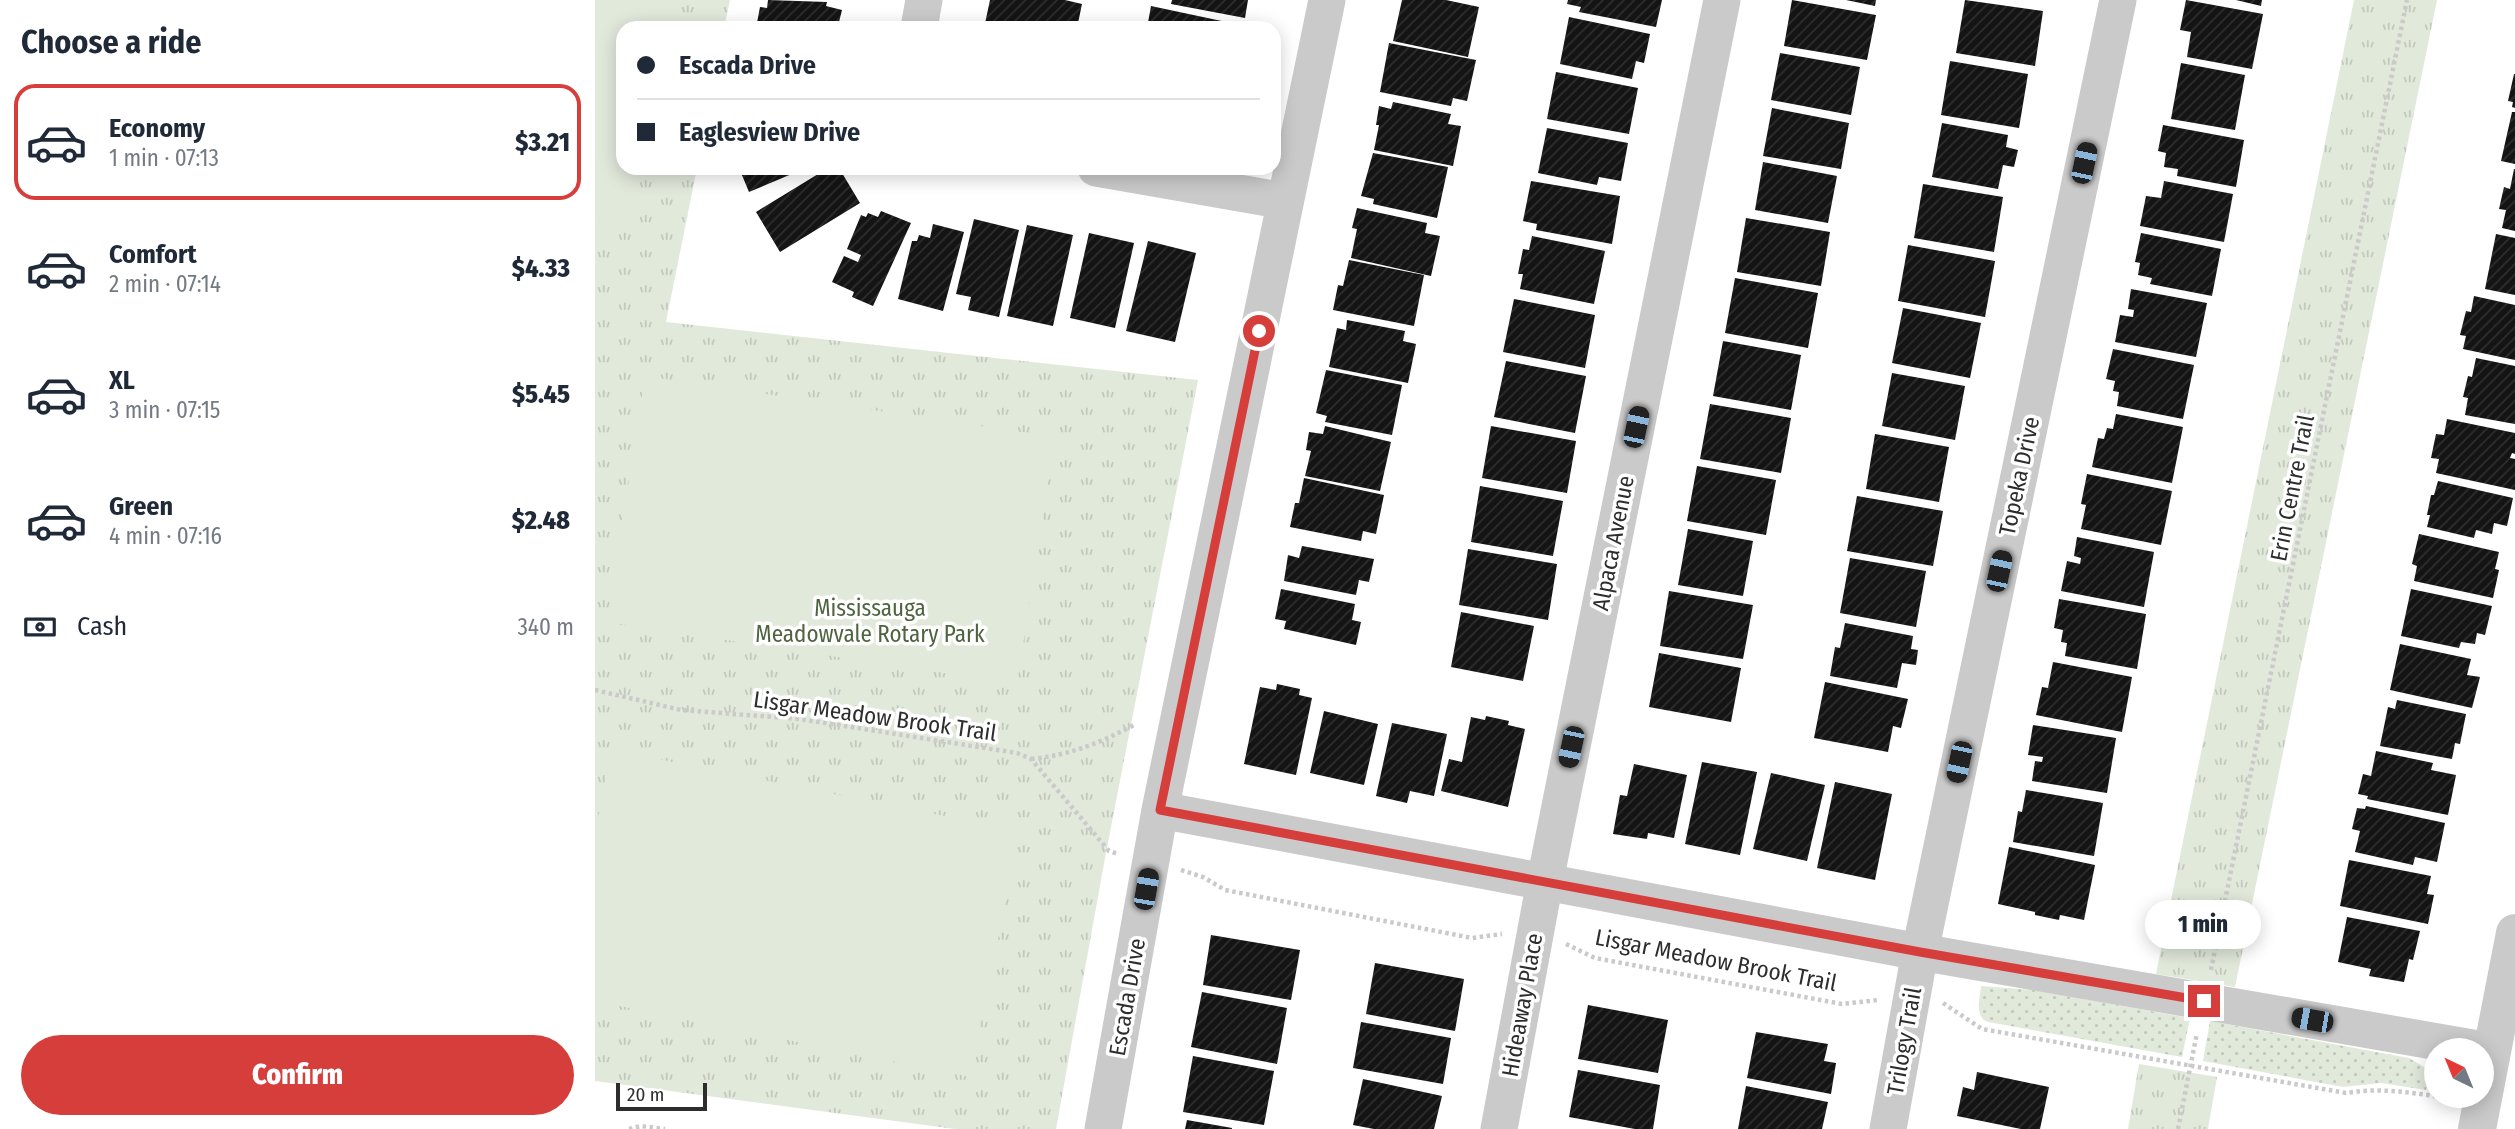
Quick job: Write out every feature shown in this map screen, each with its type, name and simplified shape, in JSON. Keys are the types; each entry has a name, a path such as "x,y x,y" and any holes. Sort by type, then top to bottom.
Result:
{"street":[{"path":"920,21 924,0"},
{"name":"Escada Drive","path":"1103,1129 1160,810 1327,0"},
{"name":"Alpaca Avenue","path":"1545,881 1723,0"},
{"name":"Topeka Drive","path":"1920,952 2118,0"},
{"path":"1137,175 1285,201"},
{"path":"1160,810 1920,952 2424,1040"},
{"name":"Hideaway Place","path":"1499,1129 1545,881"},
{"path":"2493,1038 2515,933"},
{"name":"Trilogy Trail","path":"1888,1129 1920,952"}],"path":[{"name":"Erin Centre Trail","path":"2210,974 2407,0"},
{"name":"Lisgar Meadow Brook Trail","path":"595,690 681,710 800,719 1017,753 1031,759"},
{"path":"1031,759 1080,751 1134,725"},
{"path":"1031,759 1109,851"},
{"name":"Lisgar Meadow Brook Trail","path":"1151,863 1191,873 1225,890 1472,937 1515,932 1566,944 1595,958 1842,1004 1881,999 1944,1003 1982,1029 2346,1093 2370,1089 2398,1090 2479,1116"},
{"path":"2178,1129 2197,1031"},
{"path":"629,1129 641,1126 666,1129"}],"green space":[{"name":"Mississauga Meadowvale Rotary Park","path":"595,0 730,0 726,21 616,21 616,175 696,175 666,322 1198,380 1105,858 1056,1129 955,1129 595,1081"},
{"path":"595,0 676,0 672,21 616,21 616,175 642,175 631,229 595,222"},
{"path":"2354,0 2437,0 2235,987 2156,974"},
{"path":"645,376 1055,437 1017,684 607,622"},
{"path":"612,750 1020,831 970,1077 595,1001 595,833"},
{"path":"1981,986 2033,990 2190,1018 2182,1057 1988,1022 1979,1012"},
{"path":"2210,1021 2409,1058 2424,1067 2424,1090 2381,1083 2343,1087 2203,1061"},
{"path":"2139,1064 2217,1077 2208,1129 2128,1129"}],"building":[{"path":"768,0 827,2 826,6 842,10 839,21 757,21 760,7 767,8"},
{"path":"990,0 1065,0 1082,4 1078,21 986,21"},
{"path":"1172,0 1248,0 1245,18 1171,4"},
{"path":"1402,0 1446,0 1479,7 1468,57 1393,41"},
{"path":"1568,0 1662,0 1656,27 1579,12 1581,7 1567,4"},
{"path":"1792,0 1876,15 1867,60 1784,46"},
{"path":"1846,0 1876,0 1875,6"},
{"path":"1965,0 2043,11 2035,66 1956,53"},
{"path":"2186,0 2263,14 2252,69 2187,57 2191,32 2180,30"},
{"path":"2236,0 2262,0 2261,6"},
{"path":"1151,6 1222,21 1148,21"},
{"path":"1569,17 1650,34 1644,63 1636,61 1632,79 1560,64"},
{"path":"1389,43 1476,60 1467,101 1453,98 1451,106 1380,92"},
{"path":"1780,53 1860,67 1851,115 1771,100"},
{"path":"1950,61 2028,74 2019,128 1941,115"},
{"path":"2181,63 2245,75 2235,130 2171,119"},
{"path":"1556,72 1638,88 1629,134 1547,119"},
{"path":"2514,74 2515,108 2512,107 2513,102 2508,101"},
{"path":"1393,102 1451,114 1448,124 1461,126 1453,166 1374,150 1379,125 1376,125 1379,106 1391,109"},
{"path":"1772,108 1849,123 1841,169 1763,156"},
{"path":"2512,112 2515,112 2515,164 2501,161"},
{"path":"1942,123 2008,135 2006,147 2018,150 2014,167 2003,165 1998,189 1932,177"},
{"path":"2163,125 2244,140 2236,187 2177,176 2178,169 2164,167 2166,153 2158,151"},
{"path":"1547,128 1628,143 1621,181 1599,177 1597,185 1538,173"},
{"path":"1373,153 1448,167 1437,218 1373,204 1374,199 1361,196"},
{"path":"1763,162 1837,176 1828,223 1755,210"},
{"path":"2514,169 2515,231 2502,228 2506,210 2499,209 2504,187 2510,189"},
{"path":"742,175 789,175 749,192"},
{"path":"817,175 843,175 860,203 780,252 756,212"},
{"path":"1531,181 1620,196 1612,244 1536,230 1537,224 1523,221"},
{"path":"2164,181 2233,194 2224,242 2140,226 2146,196 2161,198"},
{"path":"1923,184 2003,197 1994,252 1914,238"},
{"path":"1357,208 1427,223 1425,233 1440,236 1431,276 1351,258 1357,229 1352,228"},
{"path":"881,211 911,223 873,306 852,297 854,292 832,282 844,256 858,262 861,255 847,249 861,215 866,217 868,213 878,217"},
{"path":"1746,218 1830,232 1821,286 1737,272"},
{"path":"974,219 1019,230 999,317 968,310 971,297 956,294"},
{"path":"933,224 964,232 943,311 898,299 912,241 917,241 919,235 930,238"},
{"path":"1027,225 1073,235 1053,326 1007,316"},
{"path":"1089,233 1134,243 1115,328 1070,318"},
{"path":"2141,233 2221,249 2212,296 2150,284 2152,278 2138,275 2140,263 2135,262"},
{"path":"2496,234 2515,238 2515,295 2485,289"},
{"path":"1532,236 1605,251 1594,304 1520,289 1523,274 1518,274 1523,249 1529,250"},
{"path":"1148,241 1196,253 1175,342 1126,331"},
{"path":"1908,245 1995,261 1985,317 1898,301"},
{"path":"1349,260 1424,275 1414,326 1333,310 1338,285 1343,286"},
{"path":"1735,278 1818,293 1808,348 1725,333"},
{"path":"2131,289 2207,303 2196,357 2115,342 2120,315 2133,317 2134,310 2128,309"},
{"path":"2474,296 2515,305 2515,360 2463,349 2466,336 2460,335 2466,311 2471,312"},
{"path":"1514,299 1595,315 1585,368 1503,352"},
{"path":"1903,308 1981,323 1970,378 1892,363"},
{"path":"1347,320 1405,331 1403,341 1416,344 1408,383 1329,367 1337,328 1346,330"},
{"path":"1723,341 1801,355 1791,410 1713,396"},
{"path":"2113,349 2194,365 2183,419 2117,406 2119,392 2113,391 2115,381 2106,379"},
{"path":"2476,358 2515,366 2515,424 2465,415 2468,398 2463,397 2468,376 2472,377"},
{"path":"1506,361 1586,376 1575,433 1494,417"},
{"path":"1326,370 1402,385 1392,435 1325,422 1327,416 1316,413"},
{"path":"1892,373 1965,386 1955,440 1882,426"},
{"path":"1710,404 1791,418 1781,473 1700,459"},
{"path":"2116,414 2183,427 2172,483 2092,467 2098,438 2104,439 2107,428 2113,429"},
{"path":"2447,419 2515,433 2515,454 2512,453 2510,458 2515,459 2515,490 2436,473 2439,459 2431,458 2436,434 2444,435"},
{"path":"1325,426 1391,442 1380,491 1305,476 1311,451 1306,450 1309,432 1323,434"},
{"path":"1491,426 1576,441 1567,493 1482,478"},
{"path":"1875,434 1949,447 1939,502 1866,489"},
{"path":"1697,466 1776,480 1766,535 1687,521"},
{"path":"2087,474 2172,491 2161,545 2081,529 2086,505 2081,504"},
{"path":"1304,478 1384,495 1376,534 1363,531 1361,541 1290,527"},
{"path":"2438,481 2513,498 2507,526 2494,523 2492,534 2476,530 2474,538 2427,527 2431,495 2434,495"},
{"path":"1480,486 1563,501 1553,556 1471,542"},
{"path":"1857,496 1943,511 1933,566 1847,551"},
{"path":"1688,529 1753,541 1743,596 1678,585"},
{"path":"2419,534 2499,552 2495,569 2499,570 2493,598 2414,581 2417,566 2412,564"},
{"path":"2077,537 2154,552 2144,607 2061,591 2067,561 2080,564 2081,558 2074,556"},
{"path":"1302,546 1374,559 1369,582 1359,580 1356,595 1284,581 1288,555 1299,558"},
{"path":"1468,549 1557,564 1548,620 1459,605"},
{"path":"1850,558 1926,571 1916,627 1840,613"},
{"path":"1281,589 1355,604 1352,620 1361,622 1356,645 1284,629 1286,621 1275,619"},
{"path":"2411,589 2492,606 2485,635 2477,633 2475,644 2461,642 2459,648 2401,636"},
{"path":"1669,591 1753,605 1743,659 1660,646"},
{"path":"2059,599 2146,614 2137,669 2065,656 2067,643 2061,642 2063,630 2054,628"},
{"path":"1461,612 1534,626 1523,681 1451,667"},
{"path":"1845,623 1913,636 1911,649 1918,650 1916,665 1902,663 1897,688 1830,676 1835,647 1840,648"},
{"path":"2400,644 2471,659 2467,675 2480,677 2472,708 2390,690"},
{"path":"1659,653 1741,668 1731,722 1649,707"},
{"path":"2053,662 2132,677 2122,732 2036,715 2042,687 2048,688"},
{"path":"1825,682 1908,699 1901,728 1893,726 1888,752 1814,738"},
{"path":"1277,684 1300,689 1299,695 1312,698 1296,775 1244,764 1260,687 1276,690"},
{"path":"2397,700 2466,714 2460,744 2455,743 2452,759 2380,746 2388,707 2395,709"},
{"path":"1324,711 1378,724 1364,785 1310,773"},
{"path":"1486,716 1509,721 1508,725 1525,729 1508,807 1441,791 1449,759 1462,762 1471,717 1485,720"},
{"path":"1392,723 1447,734 1434,796 1410,791 1407,803 1376,796"},
{"path":"2033,725 2116,738 2107,793 2032,781 2035,761 2042,762 2043,757 2028,755"},
{"path":"2376,751 2433,763 2431,770 2456,775 2448,815 2367,799 2368,796 2358,794 2363,774 2371,776"},
{"path":"1702,762 1757,772 1740,855 1685,844"},
{"path":"1634,764 1687,775 1674,838 1648,833 1647,839 1613,834 1620,795 1627,796"},
{"path":"1771,773 1825,785 1807,861 1753,849"},
{"path":"1835,782 1892,794 1875,880 1817,868"},
{"path":"2026,790 2103,803 2094,856 2013,842 2018,811 2022,812"},
{"path":"2366,806 2445,823 2437,862 2415,857 2413,865 2355,852 2360,831 2352,829 2357,808 2365,809"},
{"path":"2009,847 2095,865 2084,920 2060,915 2059,920 1998,904"},
{"path":"2349,860 2431,876 2427,894 2434,895 2428,924 2340,906"},
{"path":"2347,917 2420,931 2413,960 2409,959 2404,982 2369,976 2371,969 2338,962"},
{"path":"1211,935 1300,950 1291,1000 1203,985"},
{"path":"1375,963 1464,979 1455,1031 1366,1014"},
{"path":"1202,992 1287,1008 1277,1064 1191,1047"},
{"path":"1588,1005 1668,1020 1658,1073 1578,1059"},
{"path":"1361,1022 1451,1038 1443,1084 1353,1068"},
{"path":"1756,1032 1828,1044 1824,1061 1836,1063 1831,1094 1747,1078"},
{"path":"1193,1056 1274,1071 1264,1125 1183,1112"},
{"path":"1578,1070 1660,1085 1653,1129 1635,1129 1569,1117"},
{"path":"1977,1072 2049,1087 2040,1129 2021,1129 1957,1116 1963,1087 1974,1090"},
{"path":"1363,1079 1442,1096 1434,1129 1374,1129 1353,1125"},
{"path":"1746,1086 1828,1102 1822,1129 1738,1129"},
{"path":"1187,1120 1232,1128 1232,1129 1185,1129"}],"route":[{"path":"1259,331 1160,810 1920,952 2204,1001"}]}
